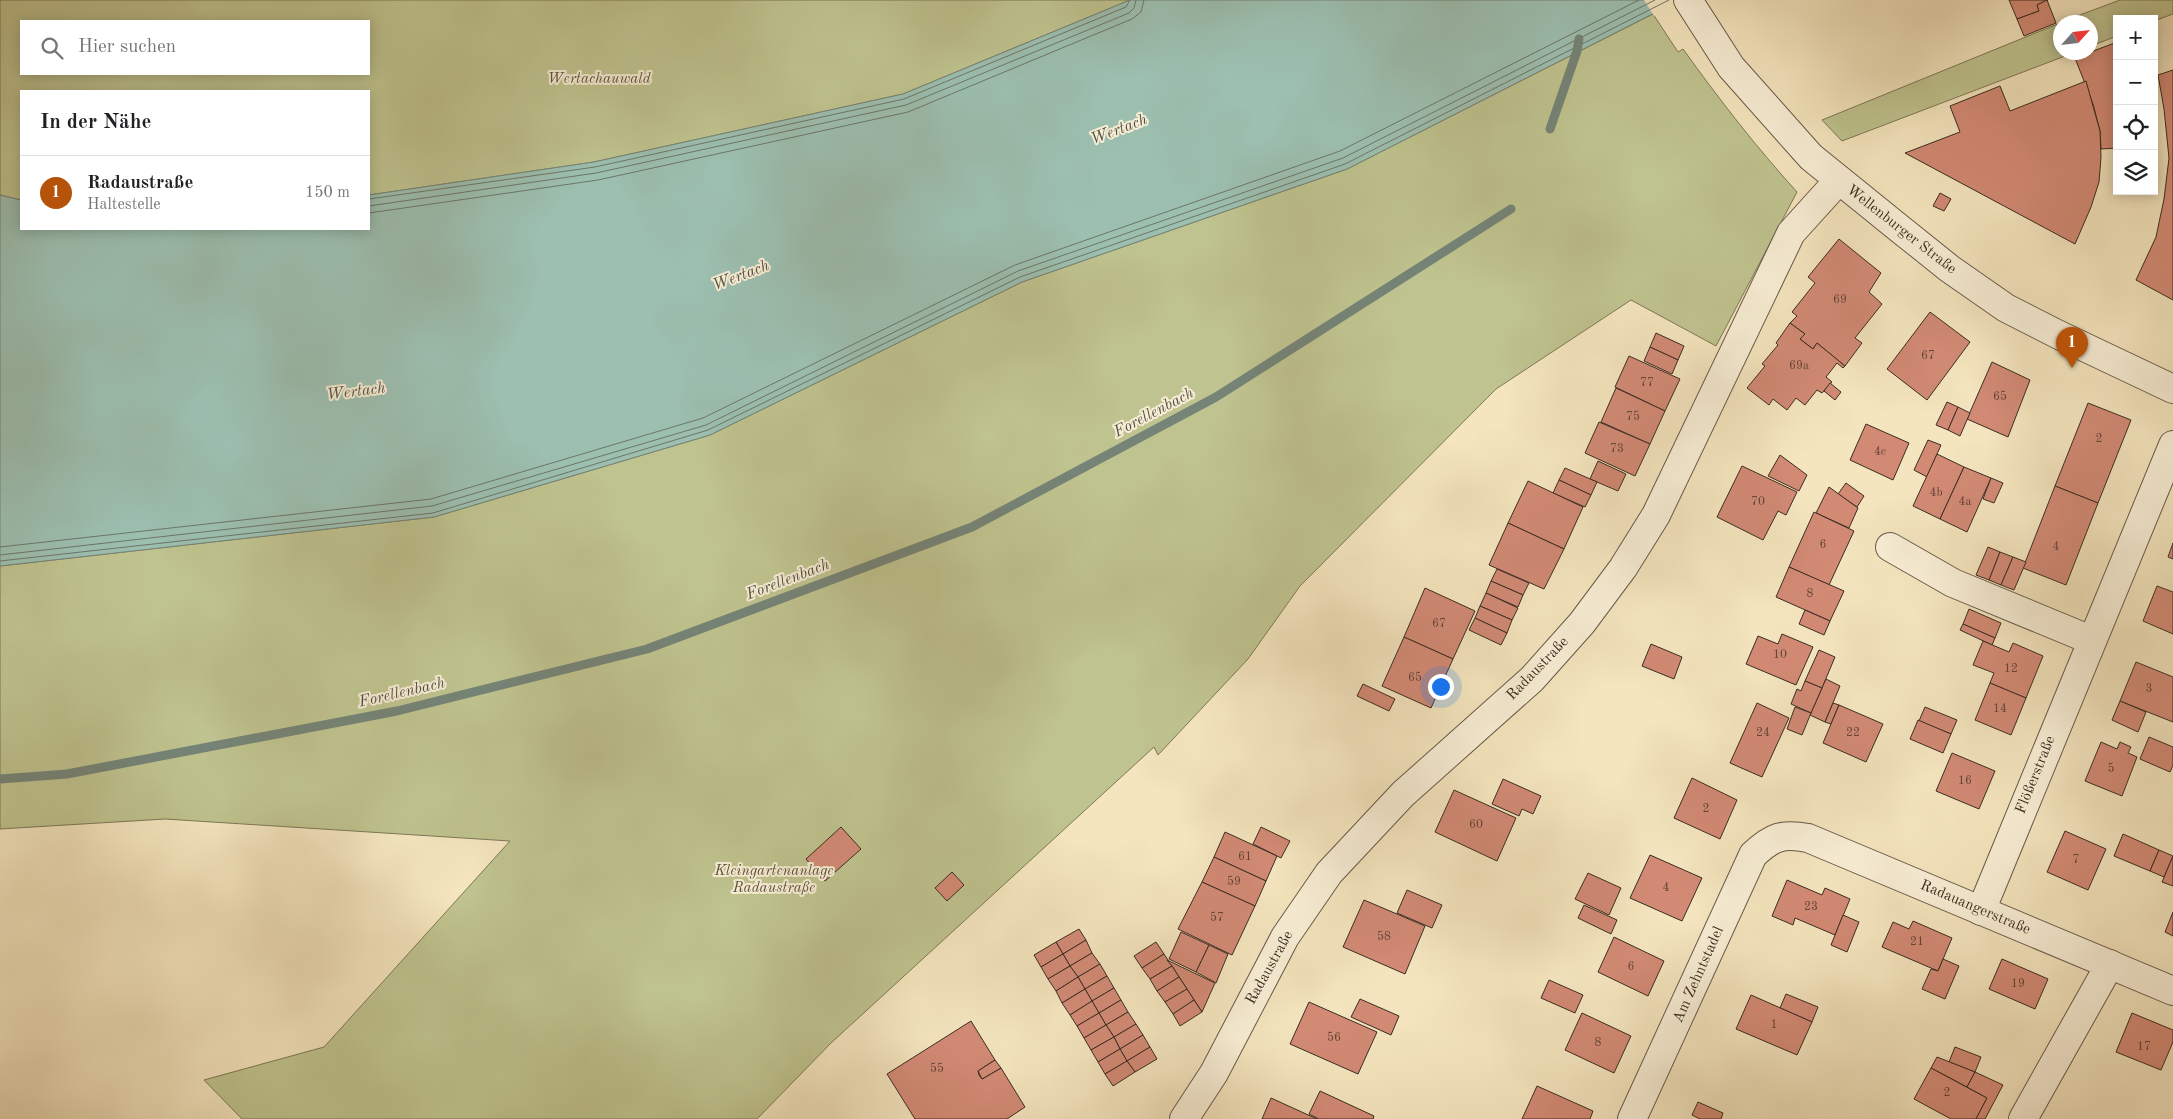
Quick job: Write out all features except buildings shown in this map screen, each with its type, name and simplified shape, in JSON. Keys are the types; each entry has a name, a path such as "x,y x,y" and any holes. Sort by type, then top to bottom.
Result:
{"street":[{"name":"Wellenburger Straße","path":"1688,0 1731,67 1811,157 1839,180 1950,269 2006,308 2059,336 2173,389"},
{"name":"Radaustraße","path":"1184,1119 1214,1072 1285,937 1329,873 1403,794 1532,679 1582,623 1618,575 1656,515 1791,233 1839,180"},
{"name":"Flößerstraße","path":"1981,911 2091,640 2173,445"},
{"path":"1890,547 1953,583 2091,640"},
{"name":"Radauangerstraße","path":"1775,838 1790,835 1808,838 2173,991"},
{"name":"Am Zehntstadel","path":"1632,1119 1753,855 1775,838"},
{"path":"2023,1119 2110,964"}],"green space":[{"name":"Wertachauwald","path":"0,0 1130,0 903,94 594,162 370,195 370,90 20,90 20,200 0,195"},
{"path":"2120,0 2173,0 2173,14 2158,20 2158,15 2113,15 2113,38 2098,43 2098,15 2080,15"},
{"name":"Kleingartenanlage Radaustraße","path":"1653,14 1678,52 1683,49 1738,122 1797,192 1716,346 1631,300 1496,389 1300,586 1248,659 1158,755 1154,747 831,1043 757,1119 242,1119 204,1080 324,1047 510,841 165,819 0,829 0,566 434,517 710,435 1022,282 1347,169"},
{"path":"2053,26 2053,60 2055,60 1842,141 1822,120"}],"water":[{"name":"Wertach","path":"1130,0 1680,0 1347,169 1022,282 710,435 434,517 0,566 0,195 20,200 20,230 370,230 370,195 594,162 903,94"}],"pier":[{"path":"1644,0 1683,0 1654,16"}],"waterway":[{"name":"Forellenbach","path":"1550,129 1577,51 1579,39"},
{"name":"Forellenbach","path":"0,779 67,774 397,711 647,649 972,527 1216,397 1511,209"}],"place":[{"name":"Radaustraße","path":"2072,368"}]}
